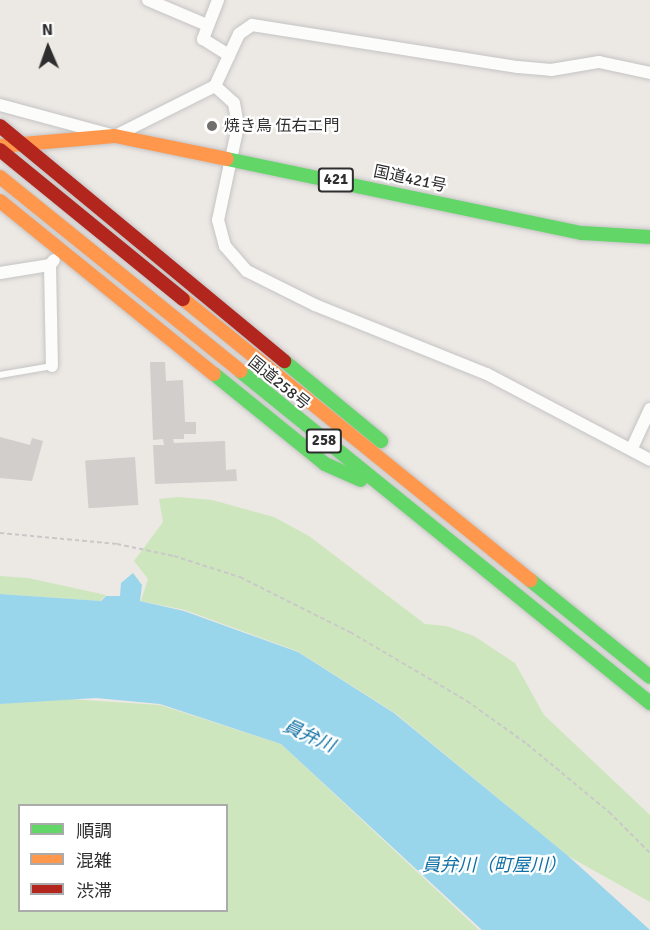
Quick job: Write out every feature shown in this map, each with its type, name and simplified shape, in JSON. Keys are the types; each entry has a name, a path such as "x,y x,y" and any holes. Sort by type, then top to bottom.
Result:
{"highway":[{"path":"0,126 418,471 467,527"},
{"name":"国道421号","path":"0,148 21,143 114,136 233,158 582,233 650,237"},
{"name":"国道258号","path":"0,148 12,161 650,677"},
{"name":"国道258号","path":"0,177 383,490 650,704"},
{"path":"0,201 325,464 383,490"}],"street":[{"path":"148,0 207,25"},
{"path":"218,0 203,39 230,55"},
{"path":"0,105 114,136 215,86 239,34 252,25 518,67 551,70 599,62 650,73"},
{"path":"215,86 234,103 237,113 233,158 218,220 225,246 248,271 315,305 487,374 650,459"},
{"path":"0,273 50,265 63,250"},
{"path":"50,265 52,366"},
{"path":"632,448 650,409"}],"lane":[{"path":"0,375 52,366"}],"path":[{"path":"0,531 117,544 174,556 250,582 350,632 467,701 545,759 609,812 650,853"}],"green space":[{"path":"178,497 212,500 274,517 309,536 425,624 446,626 474,636 515,663 544,715 650,815 650,902 568,856 395,713 297,651 185,610 141,601 148,579 134,561 163,522 159,499"},
{"path":"0,576 28,578 106,595 100,601 0,594"},
{"path":"53,698 160,705 281,744 479,930 0,930 0,704"}],"water":[{"name":"員弁川（町屋川）","path":"133,573 142,585 140,601 184,611 298,652 394,713 567,855 650,930 482,930 281,744 160,704 96,698 0,704 0,594 101,601 106,596 120,596 121,583"}],"building":[{"path":"150,362 165,362 166,381 183,380 185,422 196,422 196,434 184,434 184,439 173,439 174,443 225,441 226,470 236,469 237,481 155,484 153,445 164,445 163,439 153,440"},
{"path":"0,437 30,445 32,438 43,441 32,481 0,478"},
{"path":"135,457 138,505 88,508 85,460"}],"traffic: fast":[{"path":"227,159 582,233 650,237"},
{"path":"284,361 381,441"},
{"path":"240,371 650,703"},
{"path":"214,374 325,464 361,480"},
{"path":"530,580 650,677"}],"traffic: slow":[{"path":"0,146 115,136 227,159"},
{"path":"0,177 240,371"},
{"path":"0,201 214,374"},
{"path":"183,299 530,580"}],"traffic: jam":[{"path":"0,126 284,361"},
{"path":"0,150 183,299"}],"place":[{"name":"焼き鳥 伍右エ門","path":"212,126"}],"water label":[{"name":"員弁川","path":"309,736"}]}
